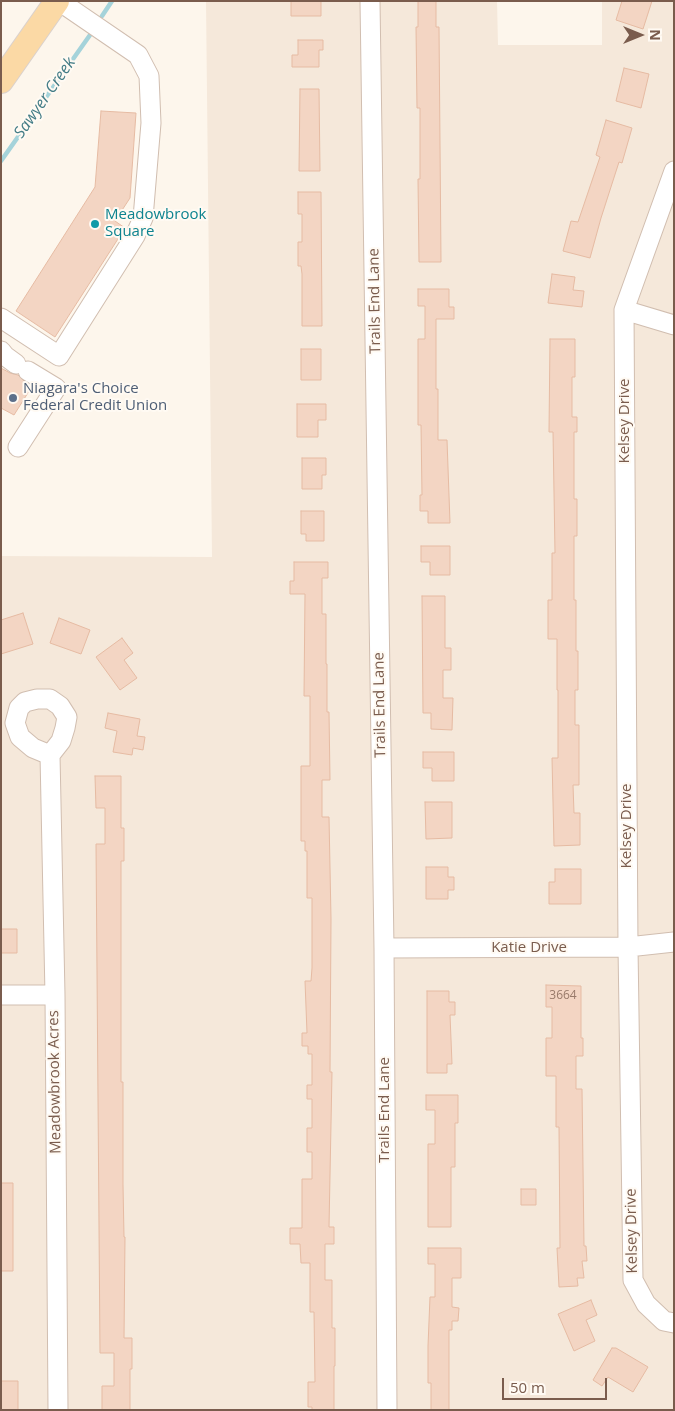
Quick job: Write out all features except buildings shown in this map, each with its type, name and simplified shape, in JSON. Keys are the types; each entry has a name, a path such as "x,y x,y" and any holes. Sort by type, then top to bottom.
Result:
{"main road":[{"path":"1,81 58,1"}],"street":[{"path":"1,318 59,356 135,236 143,218 151,123 149,76 138,56 58,1"},
{"name":"Trails End Lane","path":"370,1 384,948 388,1410"},
{"name":"Kelsey Drive","path":"674,171 624,310 628,948 633,1280 646,1304 664,1321 674,1323"},
{"path":"624,310 674,325"},
{"path":"1,351 5,356 56,388 18,447"},
{"name":"Meadowbrook Acres","path":"50,755 58,1410"},
{"name":"Katie Drive","path":"384,948 628,948 674,942"},
{"path":"1,995 54,994"}],"shaded area":[{"path":"206,1 497,1 498,45 602,45 602,1 674,1 674,1410 1,1410 1,556 212,557"}],"waterway":[{"name":"Sawyer Creek","path":"102,16 112,1"},
{"name":"Sawyer Creek","path":"1,161 90,35"}],"place":[{"name":"Meadowbrook Square","path":"95,224"},
{"name":"Niagara's Choice Federal Credit Union","path":"13,398"}]}
